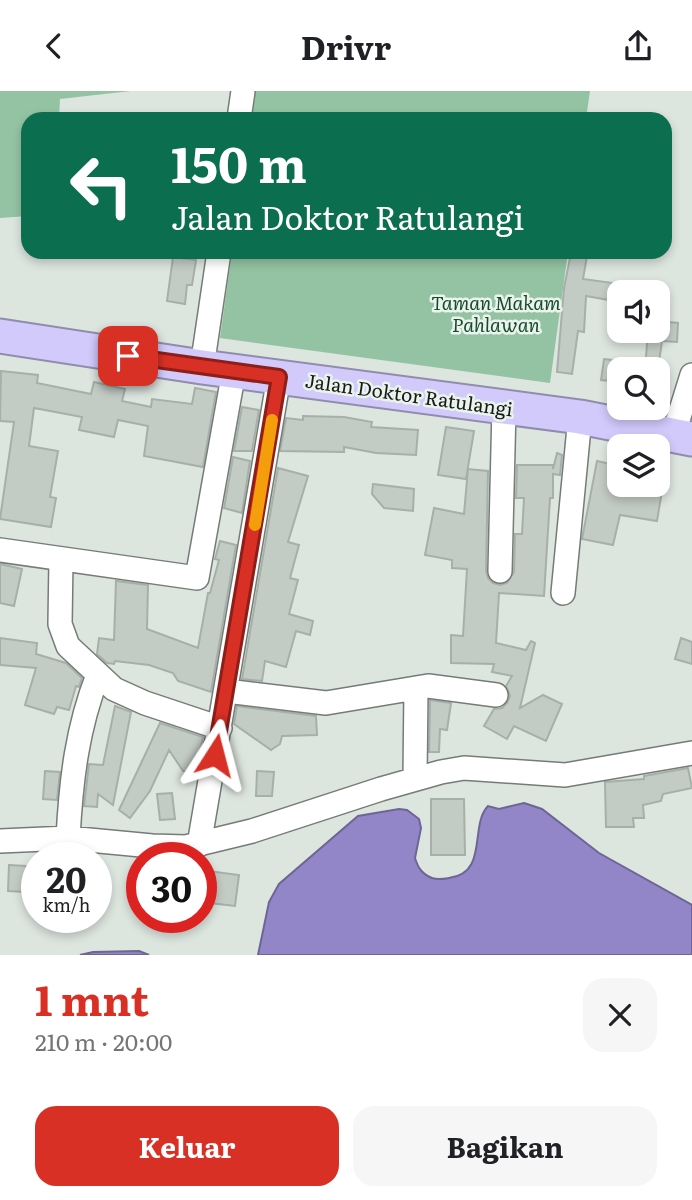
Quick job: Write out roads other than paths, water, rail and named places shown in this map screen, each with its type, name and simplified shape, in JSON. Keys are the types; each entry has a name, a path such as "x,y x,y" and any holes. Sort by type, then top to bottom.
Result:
{"highway":[{"name":"Jalan Doktor Ratulangi","path":"0,336 218,369 580,417 683,438"}],"street":[{"path":"240,112 243,91"},
{"path":"0,549 197,578 218,369 219,259"},
{"path":"683,438 692,375"},
{"path":"200,842 279,377"},
{"path":"500,571 504,408"},
{"path":"564,593 580,417"},
{"path":"61,560 61,624 68,646 114,689 220,727"},
{"path":"68,838 75,754 88,698 98,675"},
{"path":"226,691 326,703 428,686 496,695"},
{"path":"415,779 416,688"},
{"path":"209,842 415,779 464,768 565,775 692,753"},
{"path":"0,841 68,838 126,844"}],"park label":[{"name":"Taman Makam Pahlawan","path":"496,314"}]}
